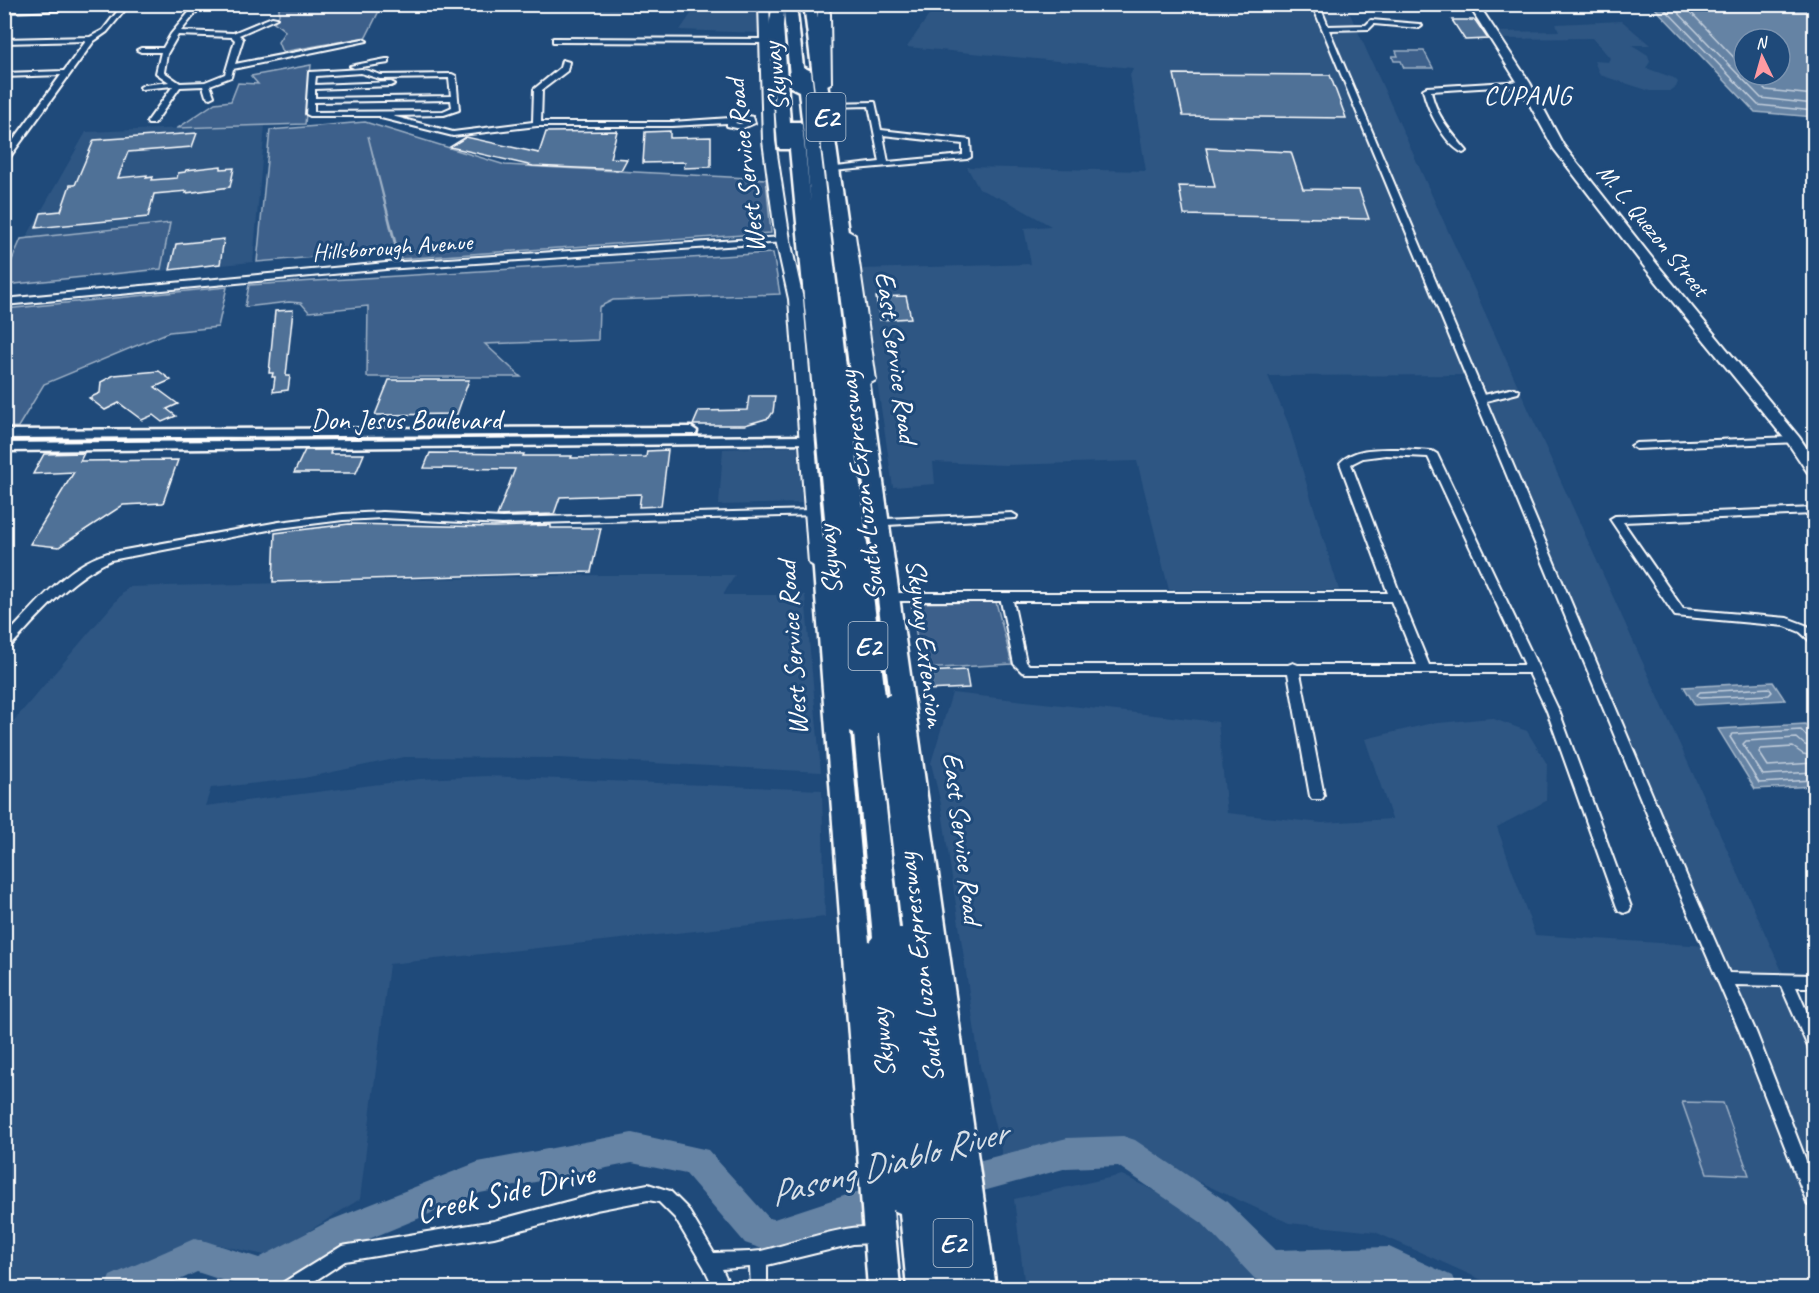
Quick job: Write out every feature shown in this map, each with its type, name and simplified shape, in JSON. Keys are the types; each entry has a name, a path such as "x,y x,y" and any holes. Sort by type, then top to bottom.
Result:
{"highway":[{"name":"South Luzon Expressway","path":"781,4 913,1288"},
{"name":"E2","path":"781,4 776,26 786,164 799,261 884,1288"},
{"name":"Skyway","path":"790,4 923,1288"},
{"name":"Skyway","path":"796,4 940,1288"},
{"name":"South Luzon Expressway","path":"804,4 959,1288"},
{"name":"Skyway Extension","path":"810,4 980,1288"}],"main road":[{"name":"West Service Road","path":"764,4 763,42 768,121 783,240 796,299 877,1288"},
{"name":"East Service Road","path":"823,4 827,24 824,74 836,169 860,316 899,597 991,1288"},
{"name":"M. L. Quezon Street","path":"1473,4 1524,83 1558,146 1651,266 1794,440 1815,470"}],"street":[{"path":"175,84 160,72 165,50 199,5 245,4"},
{"path":"1315,4 1680,877 1760,1060 1815,1200"},
{"path":"4,10 126,5"},
{"path":"4,159 91,39 105,31 126,5"},
{"path":"177,33 234,35 273,18"},
{"path":"1326,28 1369,27 1371,22 1419,26"},
{"path":"144,87 206,84 225,78 232,67 239,39 234,35"},
{"path":"4,41 91,39"},
{"path":"556,40 763,42"},
{"path":"232,67 360,42"},
{"path":"141,50 165,50"},
{"path":"362,68 380,76 452,76 456,108 444,113 310,114 312,75 362,68 386,61"},
{"path":"537,124 538,89 564,69 565,62"},
{"path":"4,75 65,74"},
{"path":"1463,151 1450,138 1429,100 1427,89 1524,83"},
{"path":"151,122 175,84"},
{"path":"206,84 210,96"},
{"path":"311,87 453,84"},
{"path":"312,100 455,98"},
{"path":"829,105 872,104 885,165"},
{"path":"378,113 396,121 453,134 537,124 672,123 692,127 730,124 744,127 752,122 768,121"},
{"path":"396,121 409,114"},
{"path":"836,169 967,157 968,142 878,132"},
{"name":"Hillsborough Avenue","path":"4,302 386,266 783,240"},
{"path":"1481,399 1514,391"},
{"name":"Don Jesus Boulevard","path":"4,434 538,437"},
{"name":"Don Jesus Boulevard","path":"4,447 538,437 807,435"},
{"path":"1636,446 1794,440"},
{"path":"1425,670 1345,463 1348,458 1363,453 1432,454 1564,740 1624,907"},
{"path":"1815,511 1615,519 1679,613 1787,622 1804,629 1815,638"},
{"path":"4,646 68,578 88,564 108,557 279,525 383,515 502,520 813,513"},
{"path":"887,522 1011,516"},
{"path":"899,597 1395,597"},
{"path":"1006,597 1020,664 1026,669 1293,667 1425,670 1533,669"},
{"path":"1293,667 1317,796"},
{"path":"1724,980 1815,981"},
{"path":"1787,982 1815,1044"},
{"name":"Creek Side Drive","path":"290,1288 342,1254 494,1229 596,1202 648,1192 664,1196 681,1213 710,1261 722,1288"},
{"path":"710,1261 759,1259 854,1236 872,1227"},
{"path":"759,1259 759,1288"}],"shaded area":[{"path":"279,5 382,5 366,37 282,52 278,42 285,31 274,22 279,15"},
{"path":"541,5 758,5 759,33 680,30 691,14 539,9"},
{"path":"936,5 1346,5 1814,1042 1814,1288 1500,1288 1375,1232 1289,1223 1123,1147 1005,1166 980,1066 941,804 931,763 952,693 1218,722 1227,813 1322,823 1392,819 1365,739 1428,724 1491,718 1527,731 1547,764 1546,801 1497,827 1535,935 1706,946 1463,375 1268,376 1288,423 1339,590 1169,590 1137,461 1005,465 933,462 935,484 893,487 860,269 1031,264 1024,228 1051,226 1009,202 979,189 967,167 1146,171 1130,75 1133,68 907,47"},
{"path":"1622,21 1650,45 1632,45 1648,55 1650,62 1646,68 1674,78 1678,82 1676,87 1670,91 1650,91 1600,75 1594,61 1608,62 1610,58 1593,38 1499,39 1493,32 1559,31 1556,24"},
{"path":"1396,51 1424,51 1433,68 1404,68 1401,61 1394,61 1392,56 1398,56"},
{"path":"311,65 305,124 178,128 215,103 231,101 238,83 258,84 251,76"},
{"path":"365,122 505,165 766,179 771,233 400,259 368,136 396,250 257,262 270,130"},
{"path":"265,125 253,262 5,286 5,275 86,132"},
{"path":"170,223 161,269 5,285 5,276 21,239"},
{"path":"773,253 780,294 613,300 599,307 598,340 485,344 521,377 367,377 368,306 309,312 301,303 289,302 245,307 249,285"},
{"path":"227,287 218,327 169,332 44,384 18,427 5,428 5,309"},
{"path":"797,446 802,503 719,505 723,449"},
{"path":"600,575 735,575 723,595 805,595 821,772 558,758 404,757 304,778 211,788 205,806 420,779 487,776 822,790 825,917 389,964 360,1199 269,1256 202,1241 94,1288 5,1288 5,731 128,587"},
{"path":"996,602 1012,664 922,669 911,603"},
{"path":"1682,1102 1723,1103 1749,1175 1707,1173"},
{"path":"1122,1175 1197,1212 1242,1242 1296,1259 1392,1268 1436,1288 1025,1288 1014,1199"}],"water":[{"path":"1652,5 1814,5 1814,117 1755,112"},
{"path":"1773,682 1785,700 1695,705 1684,687"},
{"path":"1805,724 1814,737 1814,786 1755,789 1718,729"}],"building":[{"path":"1452,20 1475,20 1488,39 1465,40"},
{"path":"1174,74 1330,75 1346,118 1183,116"},
{"path":"617,131 610,158 627,159 621,170 533,166 450,147 466,137 539,153 546,132"},
{"path":"670,131 670,138 711,137 711,167 684,168 685,162 643,163 645,132"},
{"path":"197,133 192,147 128,152 118,178 147,175 146,178 153,177 152,180 177,178 178,173 186,170 221,166 221,169 234,168 230,187 186,193 187,191 154,194 148,217 36,228 41,213 61,211 70,185 75,185 94,140"},
{"path":"1206,148 1291,152 1303,189 1359,190 1369,219 1184,215 1179,186 1215,187"},
{"path":"224,239 220,264 170,270 176,244"},
{"path":"906,296 911,318 880,320 876,297"},
{"path":"293,310 286,376 290,376 288,390 273,392 275,377 272,377 273,373 269,373 275,311"},
{"path":"159,371 171,380 155,387 178,404 167,409 176,416 162,422 153,415 142,420 119,403 105,410 89,398 100,393 101,382 114,375"},
{"path":"389,380 469,380 457,414 375,415"},
{"path":"749,396 775,396 773,412 769,418 745,425 693,425 699,411 747,410"},
{"path":"305,450 331,450 330,454 364,454 356,473 294,473"},
{"path":"668,450 661,506 639,507 641,494 560,497 554,514 497,516 515,469 424,468 430,453 524,454 523,456 572,456 571,458 646,457 647,451"},
{"path":"84,453 80,461 178,460 163,503 123,505 59,547 30,544 74,472 33,474 44,454"},
{"path":"349,524 493,527 551,525 551,528 601,528 591,572 273,582 275,533"},
{"path":"966,670 969,688 926,690 924,672"}],"waterway":[{"name":"Pasong Diablo River","path":"123,1288 196,1255 261,1276 344,1232 478,1178 632,1148 696,1161 758,1231 774,1236 853,1209 894,1199"},
{"name":"Pasong Diablo River","path":"947,1185 1067,1153 1123,1151 1214,1212 1268,1267 1389,1264 1439,1288"}],"district":[{"name":"CUPANG","path":"1528,95"}]}
